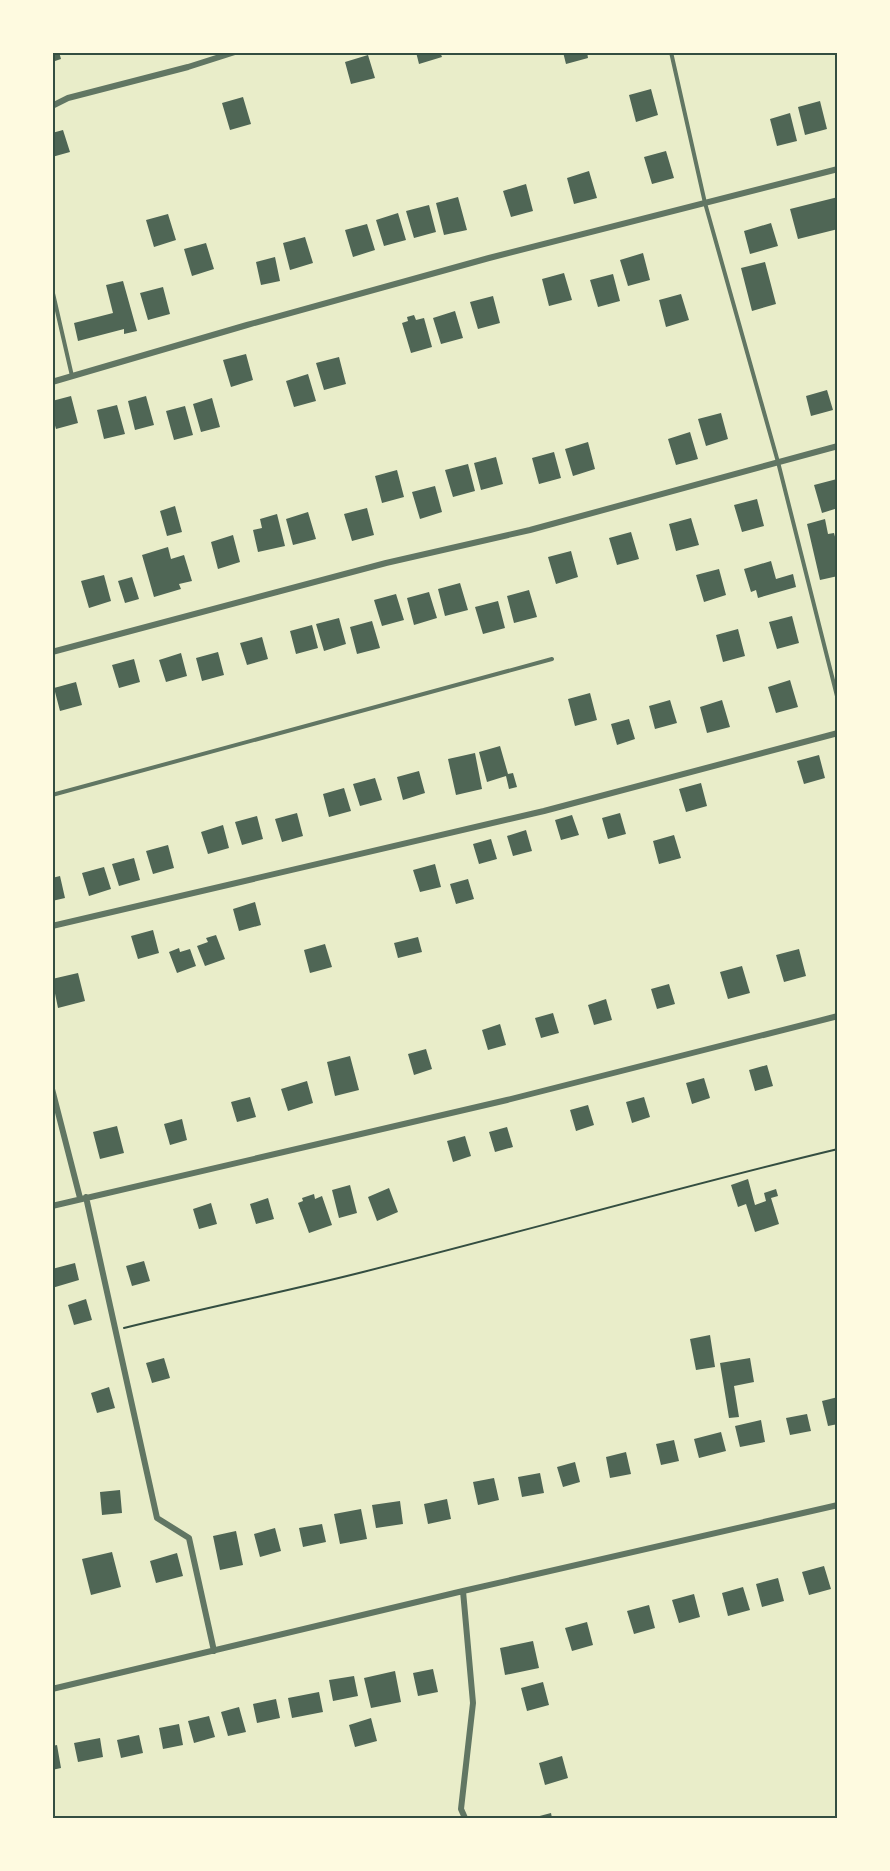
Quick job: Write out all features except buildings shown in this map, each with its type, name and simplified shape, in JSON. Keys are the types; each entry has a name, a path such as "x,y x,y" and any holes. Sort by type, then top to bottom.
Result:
{"street":[{"path":"52,106 68,99 235,52"},
{"path":"52,382 489,258 837,169"},
{"path":"52,652 386,563 530,530 837,446"},
{"path":"52,926 544,811 837,733"},
{"path":"52,1206 507,1100 837,1016"},
{"path":"52,1089 83,1198 116,1330 157,1518 189,1538 214,1651"},
{"path":"52,1689 837,1505"},
{"path":"463,1591 473,1703 461,1809 465,1818"}],"lane":[{"path":"671,52 705,204 778,462 837,700"},
{"path":"52,289 72,377"},
{"path":"52,795 552,659"}],"path":[{"path":"116,1330 361,1273 699,1182 837,1149"}]}
